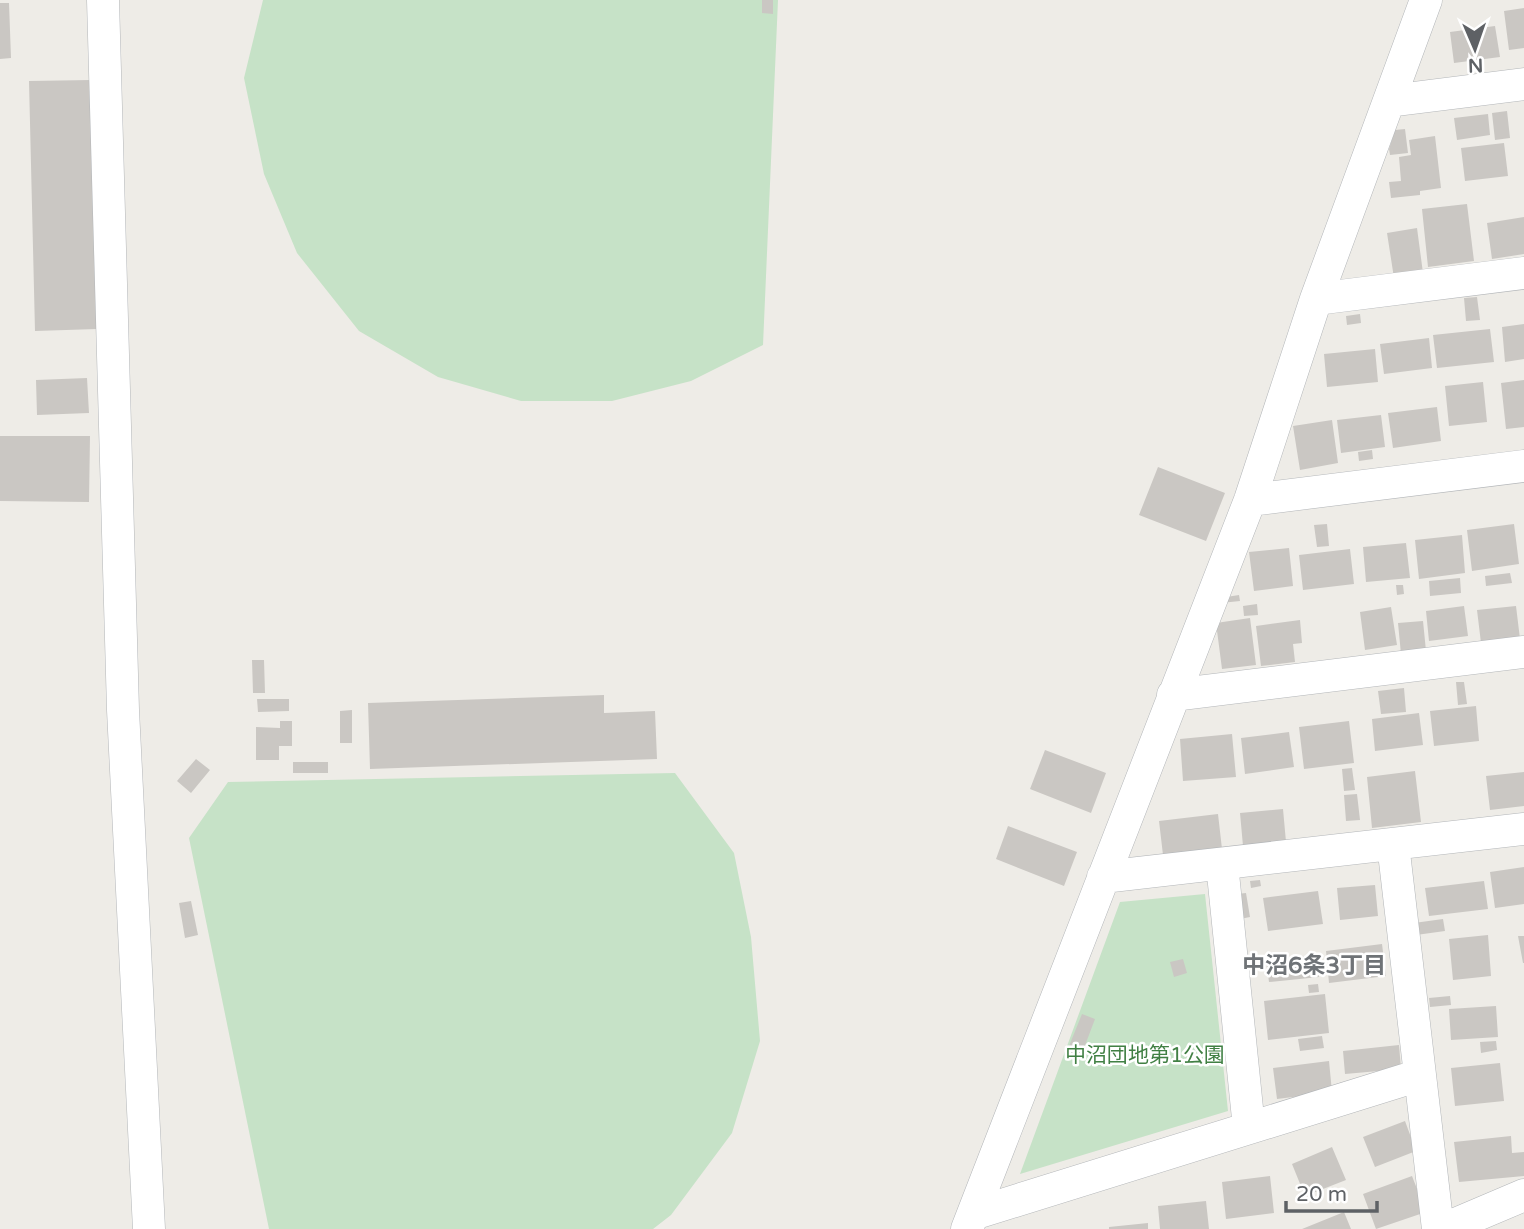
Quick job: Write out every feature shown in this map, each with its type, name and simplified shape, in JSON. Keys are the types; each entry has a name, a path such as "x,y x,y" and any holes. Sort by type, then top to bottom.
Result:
{"street":[{"path":"103,0 123,710 149,1229"},
{"path":"970,1222 1250,500 1316,299 1426,0"},
{"path":"1389,101 1524,84"},
{"path":"1316,299 1524,273"},
{"path":"1250,500 1524,466"},
{"path":"1173,695 1524,652"},
{"path":"1103,877 1524,829"},
{"path":"1393,844 1438,1229"},
{"path":"1222,864 1249,1128"},
{"path":"970,1222 1249,1128 1420,1075"},
{"path":"1444,1229 1524,1195"}],"green space":[{"path":"263,0 778,0 763,345 691,381 612,401 521,401 438,377 359,331 297,253 264,174 244,78"},
{"path":"675,773 734,853 751,937 760,1041 732,1133 671,1215 653,1229 269,1229 189,838 228,782"},
{"name":"中沼団地第1公園","path":"1205,894 1228,1111 1020,1174 1120,902"}],"building":[{"path":"762,0 773,0 773,14 762,13"},
{"path":"0,3 9,3 11,58 0,59"},
{"path":"1524,8 1524,48 1509,50 1504,11"},
{"path":"1495,26 1500,57 1454,63 1450,32"},
{"path":"91,80 97,329 35,331 29,81"},
{"path":"1507,111 1510,138 1495,140 1492,113"},
{"path":"1488,114 1490,135 1457,140 1454,118"},
{"path":"1405,129 1408,153 1390,155 1389,149 1395,130"},
{"path":"1435,136 1441,188 1420,191 1420,195 1391,198 1389,182 1401,181 1399,157 1411,155 1409,140"},
{"path":"1504,143 1508,176 1465,181 1461,148"},
{"path":"1467,204 1474,261 1428,267 1422,209"},
{"path":"1524,217 1524,254 1492,259 1487,223"},
{"path":"1417,228 1423,273 1394,278 1387,233"},
{"path":"1477,297 1480,320 1466,321 1464,298"},
{"path":"1360,314 1361,323 1347,325 1346,316"},
{"path":"1524,324 1524,359 1505,362 1502,327"},
{"path":"1490,329 1494,362 1437,368 1433,335"},
{"path":"1429,338 1432,368 1384,374 1380,344"},
{"path":"1375,349 1378,382 1327,387 1324,354"},
{"path":"87,378 89,413 37,415 36,380"},
{"path":"1524,380 1524,427 1506,429 1501,383"},
{"path":"1483,382 1487,422 1449,426 1445,386"},
{"path":"1437,407 1441,441 1393,448 1388,413"},
{"path":"1381,415 1385,447 1341,453 1337,420"},
{"path":"1332,420 1338,463 1300,470 1293,426"},
{"path":"0,436 90,436 89,502 0,501"},
{"path":"1372,450 1373,459 1359,461 1358,452"},
{"path":"1158,467 1225,493 1206,541 1139,515"},
{"path":"1327,524 1329,546 1317,547 1314,525"},
{"path":"1514,524 1519,564 1472,571 1467,530"},
{"path":"1462,535 1465,573 1419,579 1415,540"},
{"path":"1406,543 1410,578 1366,582 1363,547"},
{"path":"1289,548 1293,586 1254,591 1249,552"},
{"path":"1350,549 1354,584 1303,590 1299,555"},
{"path":"1510,573 1512,583 1486,586 1485,576"},
{"path":"1460,578 1461,593 1430,596 1429,581"},
{"path":"1396,585 1403,585 1404,594 1397,595"},
{"path":"1239,595 1240,601 1221,603 1220,598"},
{"path":"1257,604 1258,615 1244,616 1243,606"},
{"path":"1464,606 1468,636 1429,641 1426,611"},
{"path":"1516,606 1520,639 1481,643 1477,610"},
{"path":"1391,607 1397,645 1365,650 1360,612"},
{"path":"1250,618 1256,665 1222,669 1216,623"},
{"path":"1300,620 1302,643 1293,644 1295,662 1261,666 1256,626"},
{"path":"1423,621 1426,651 1401,654 1398,623"},
{"path":"252,660 264,660 265,693 253,693"},
{"path":"1456,682 1464,682 1467,704 1458,705"},
{"path":"1404,688 1406,712 1381,714 1378,691"},
{"path":"604,695 604,713 655,711 657,759 370,769 368,703"},
{"path":"257,699 289,699 289,711 258,712"},
{"path":"1476,706 1479,741 1434,746 1430,711"},
{"path":"352,710 352,743 340,743 340,711"},
{"path":"1419,713 1423,745 1375,751 1372,719"},
{"path":"280,721 292,721 292,746 279,746 279,760 256,760 256,727 280,728"},
{"path":"1349,721 1354,763 1304,769 1299,727"},
{"path":"1289,732 1294,767 1245,774 1241,738"},
{"path":"1232,734 1236,777 1183,781 1180,739"},
{"path":"1045,750 1106,773 1091,813 1030,789"},
{"path":"196,759 210,770 191,793 177,781"},
{"path":"293,762 328,762 328,773 293,773"},
{"path":"1352,768 1355,790 1344,791 1342,769"},
{"path":"1415,771 1421,822 1372,828 1367,777"},
{"path":"1524,772 1524,806 1490,810 1486,776"},
{"path":"1357,794 1360,820 1346,821 1344,795"},
{"path":"1283,809 1286,842 1243,846 1240,813"},
{"path":"1218,814 1222,849 1163,855 1159,821"},
{"path":"1008,826 1077,852 1064,886 996,859"},
{"path":"1524,867 1524,904 1495,908 1490,872"},
{"path":"1260,880 1261,886 1251,888 1250,881"},
{"path":"1484,881 1488,909 1429,916 1425,888"},
{"path":"1375,885 1378,916 1340,920 1337,888"},
{"path":"1318,891 1323,924 1268,931 1263,898"},
{"path":"1246,893 1250,917 1240,919 1237,894"},
{"path":"191,901 198,935 185,938 179,903"},
{"path":"1443,919 1445,931 1416,935 1414,923"},
{"path":"1488,935 1491,976 1453,980 1449,939"},
{"path":"1518,936 1524,936 1524,963 1523,963"},
{"path":"1382,944 1386,976 1329,983 1326,951"},
{"path":"1316,955 1319,977 1269,982 1266,960"},
{"path":"1183,959 1187,973 1174,977 1170,962"},
{"path":"1318,984 1319,992 1309,993 1308,985"},
{"path":"1325,994 1329,1033 1268,1040 1264,1001"},
{"path":"1450,996 1451,1005 1430,1007 1429,998"},
{"path":"1496,1006 1498,1037 1451,1040 1449,1009"},
{"path":"1082,1014 1095,1019 1081,1056 1067,1051"},
{"path":"1322,1036 1324,1048 1300,1051 1298,1039"},
{"path":"1496,1041 1497,1050 1481,1053 1480,1042"},
{"path":"1399,1045 1401,1069 1345,1074 1343,1051"},
{"path":"1329,1061 1332,1092 1277,1099 1273,1068"},
{"path":"1500,1063 1504,1101 1455,1106 1451,1068"},
{"path":"1405,1121 1416,1151 1375,1167 1363,1137"},
{"path":"1511,1136 1512,1153 1524,1152 1524,1176 1459,1182 1454,1142"},
{"path":"1332,1147 1346,1180 1305,1196 1292,1164"},
{"path":"1270,1176 1274,1213 1226,1219 1222,1182"},
{"path":"1412,1176 1426,1212 1376,1229 1363,1194"},
{"path":"1206,1201 1209,1229 1160,1229 1158,1206"},
{"path":"1344,1212 1351,1229 1302,1229"},
{"path":"1148,1223 1148,1229 1109,1229 1109,1227"}],"district":[{"name":"中沼6条3丁目","path":"1314,966"}]}
